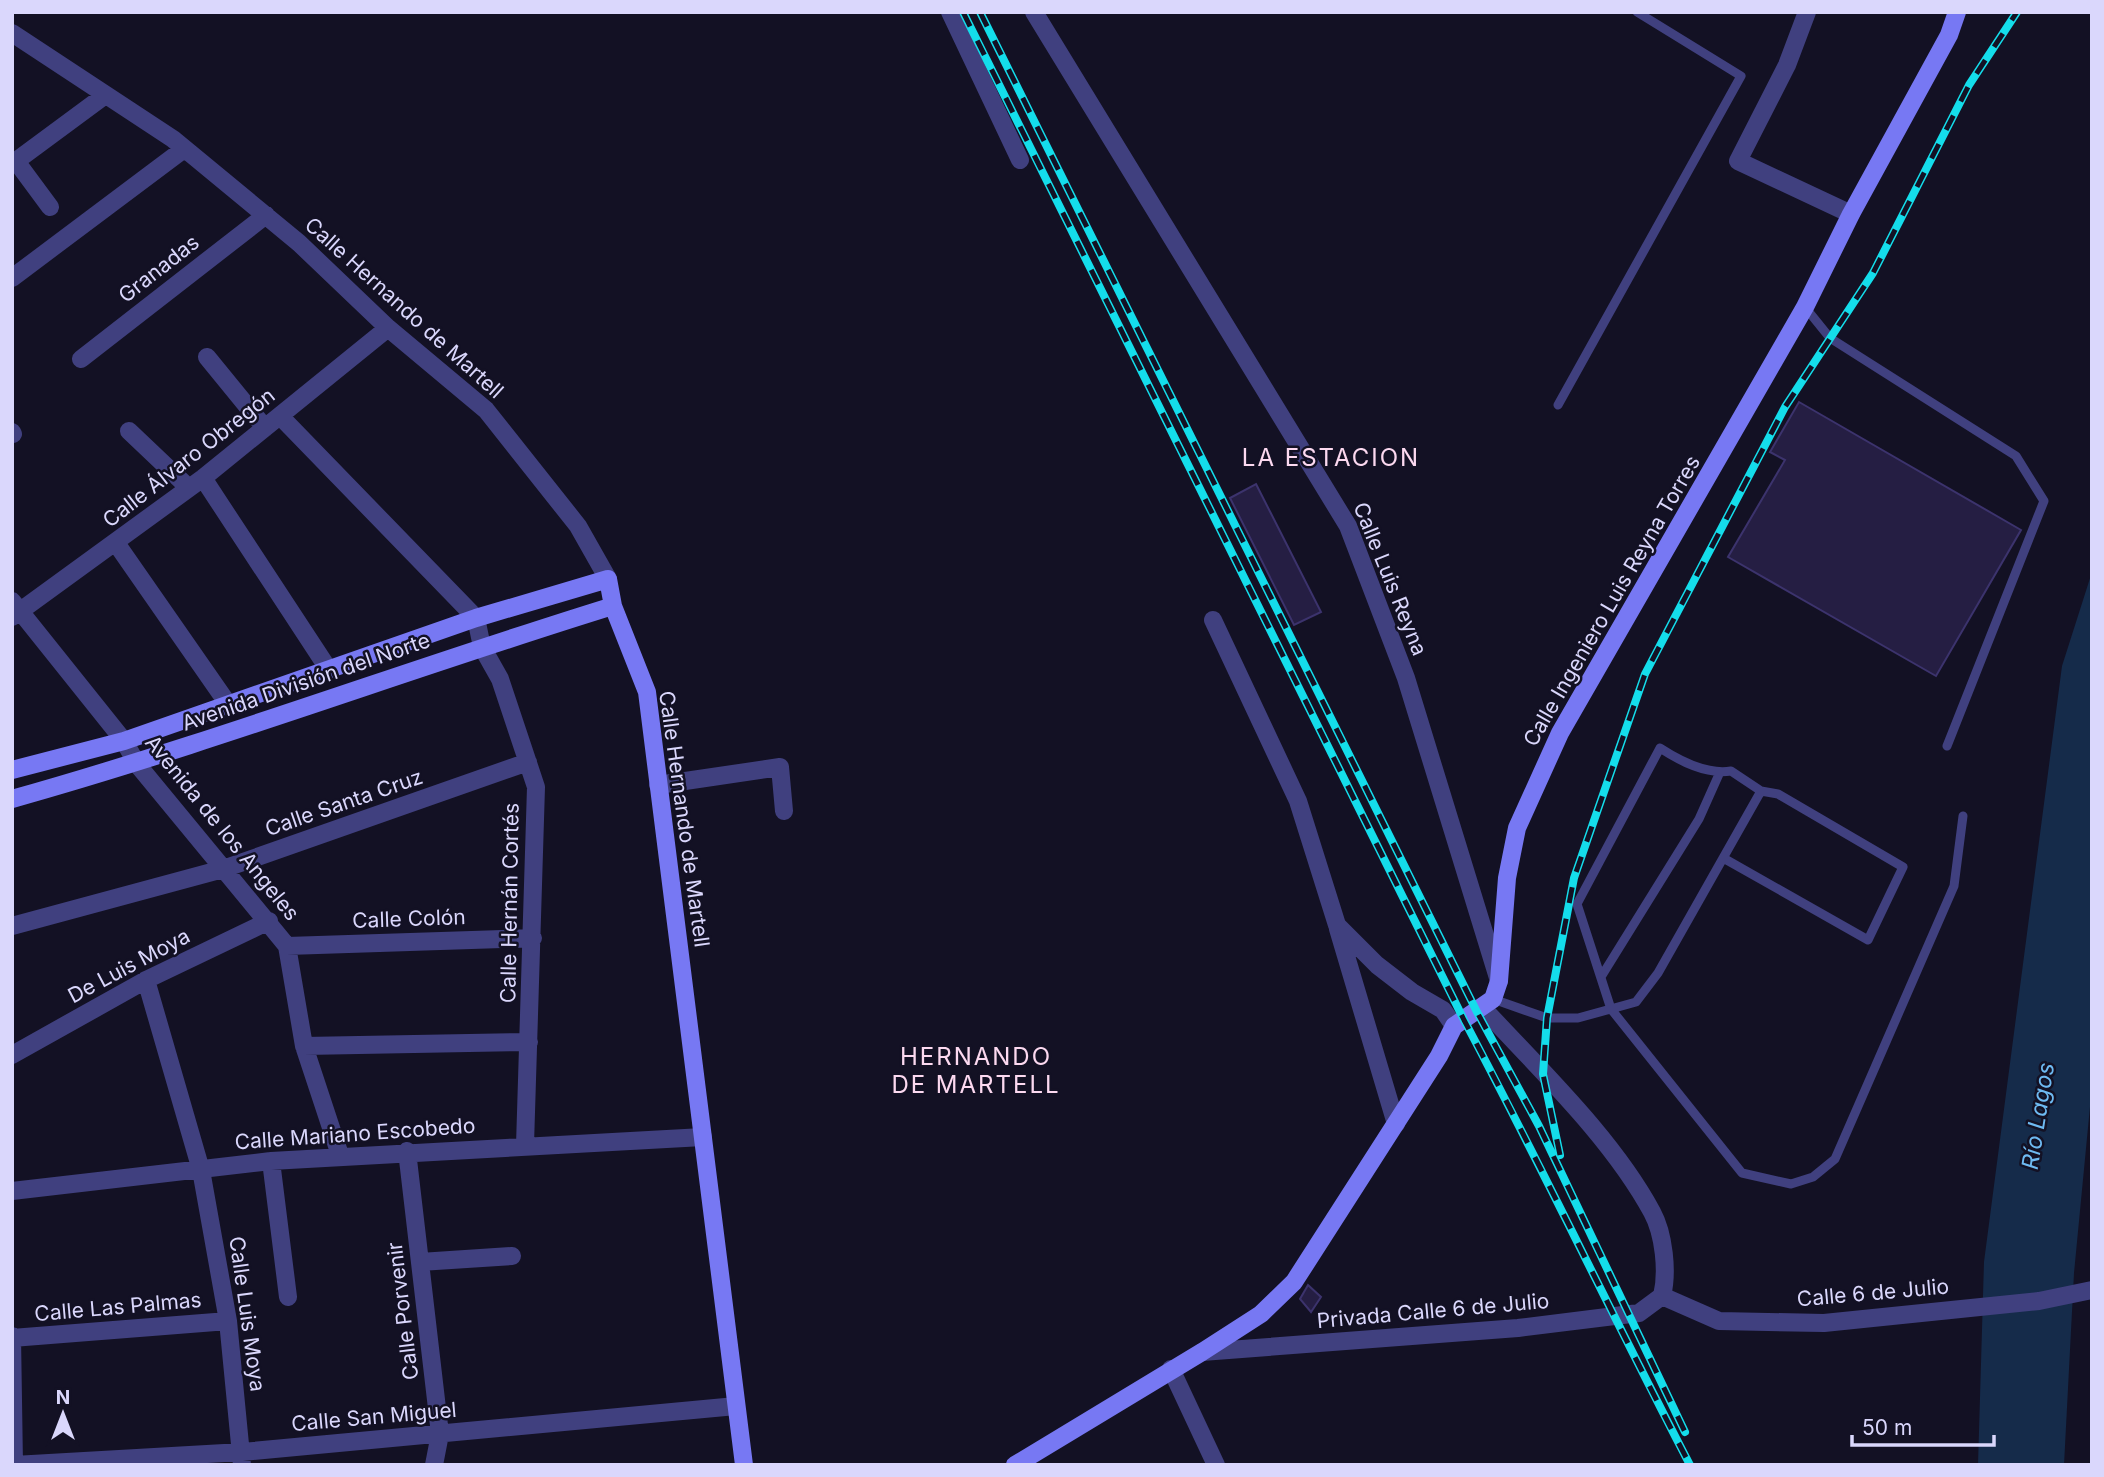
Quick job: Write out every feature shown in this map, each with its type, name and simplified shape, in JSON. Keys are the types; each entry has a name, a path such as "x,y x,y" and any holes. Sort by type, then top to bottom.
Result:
{"street":[{"path":"950,12 1020,160"},
{"name":"Calle Luis Reyna","path":"1034,12 1348,526 1406,678 1499,981"},
{"path":"1807,12 1787,65 1738,161 1851,214"},
{"name":"Calle Ingeniero Luis Reyna Torres","path":"1488,1004 1499,981 1507,878 1517,828 1560,733 1805,307 1851,214 1949,36 1956,12"},
{"name":"Calle Hernando de Martell","path":"14,37 184,149 266,215 388,328 486,410 578,526 608,579 613,607 647,692 744,1465"},
{"path":"50,207 14,163 104,96"},
{"path":"12,278 184,149"},
{"name":"Granadas","path":"80,359 266,215"},
{"name":"Calle Álvaro Obregón","path":"15,610 116,543 196,483 388,328"},
{"path":"207,357 265,428"},
{"path":"280,416 476,618"},
{"path":"129,431 196,483 329,670"},
{"path":"116,543 228,704"},
{"name":"Avenida División del Norte","path":"12,770 124,741 476,618 608,579"},
{"name":"Avenida División del Norte","path":"12,799 137,764 482,647 613,607"},
{"name":"Avenida de los Angeles","path":"15,610 124,741 137,764 287,946 304,1046 340,1155"},
{"name":"Calle Hernán Cortés","path":"476,618 482,647 500,679 536,787 526,1145"},
{"path":"1213,620 1298,802 1395,1124"},
{"name":"Calle Santa Cruz","path":"12,926 223,869 528,762"},
{"path":"658,785 780,767 784,811"},
{"name":"De Luis Moya","path":"12,1055 146,980 268,920"},
{"path":"1337,925 1377,965 1412,992 1443,1010 1454,1026"},
{"name":"Calle Colón","path":"287,946 533,937"},
{"name":"Calle Luis Moya","path":"146,980 201,1170 228,1321 242,1458"},
{"path":"1015,1465 1261,1314 1294,1282 1454,1026 1488,1004 1610,1151 1653,1214 1662,1250 1665,1282 1662,1296"},
{"path":"304,1046 529,1042"},
{"name":"Calle Mariano Escobedo","path":"12,1191 340,1155 702,1137"},
{"name":"Calle Porvenir","path":"407,1151 440,1434 434,1465"},
{"path":"271,1161 288,1297"},
{"path":"420,1262 512,1256"},
{"name":"Calle 6 de Julio","path":"1662,1296 1719,1321 1824,1323 2039,1301 2092,1290"},
{"name":"Privada Calle 6 de Julio","path":"1202,1352 1532,1326 1639,1313 1662,1296"},
{"name":"Calle Las Palmas","path":"12,1338 228,1321"},
{"path":"12,1338 14,1465"},
{"path":"1171,1369 1216,1465"},
{"name":"Calle San Miguel","path":"14,1465 242,1458 440,1434 736,1406"}],"lane":[{"path":"1558,405 1741,76 1637,12"},
{"path":"1805,307 1830,338 2016,456 2044,501 1947,746"},
{"path":"1725,859 1868,940 1903,867 1778,794 1761,791 1731,771 1720,772 1683,762 1660,748 1577,904 1611,1009 1742,1173 1791,1184 1813,1177 1835,1159 1954,886 1964,816"},
{"path":"1601,976 1699,819 1720,772"},
{"path":"1488,1004 1547,1018 1578,1018 1636,1002 1658,973 1725,859 1761,791"}],"water":[{"name":"Río Lagos","path":"2092,572 2092,1086 2074,1273 2064,1465 1978,1465 1984,1262 2062,666"}],"building":[{"path":"1799,402 2021,530 1936,676 1728,557 1785,460 1770,452"},
{"path":"1256,484 1321,612 1294,625 1230,498"},
{"path":"1308,1285 1321,1297 1311,1312 1300,1299"}],"railway":[{"path":"963,12 1464,1020 1690,1465"},
{"path":"980,12 1477,1012 1539,1126 1685,1432"},
{"path":"1560,1155 1543,1074 1547,1018 1574,878 1645,674 1785,407 1873,273 1969,85 2017,12"}],"district":[{"name":"LA ESTACION","path":"1331,458"},
{"name":"HERNANDO DE MARTELL","path":"976,1071"}]}
